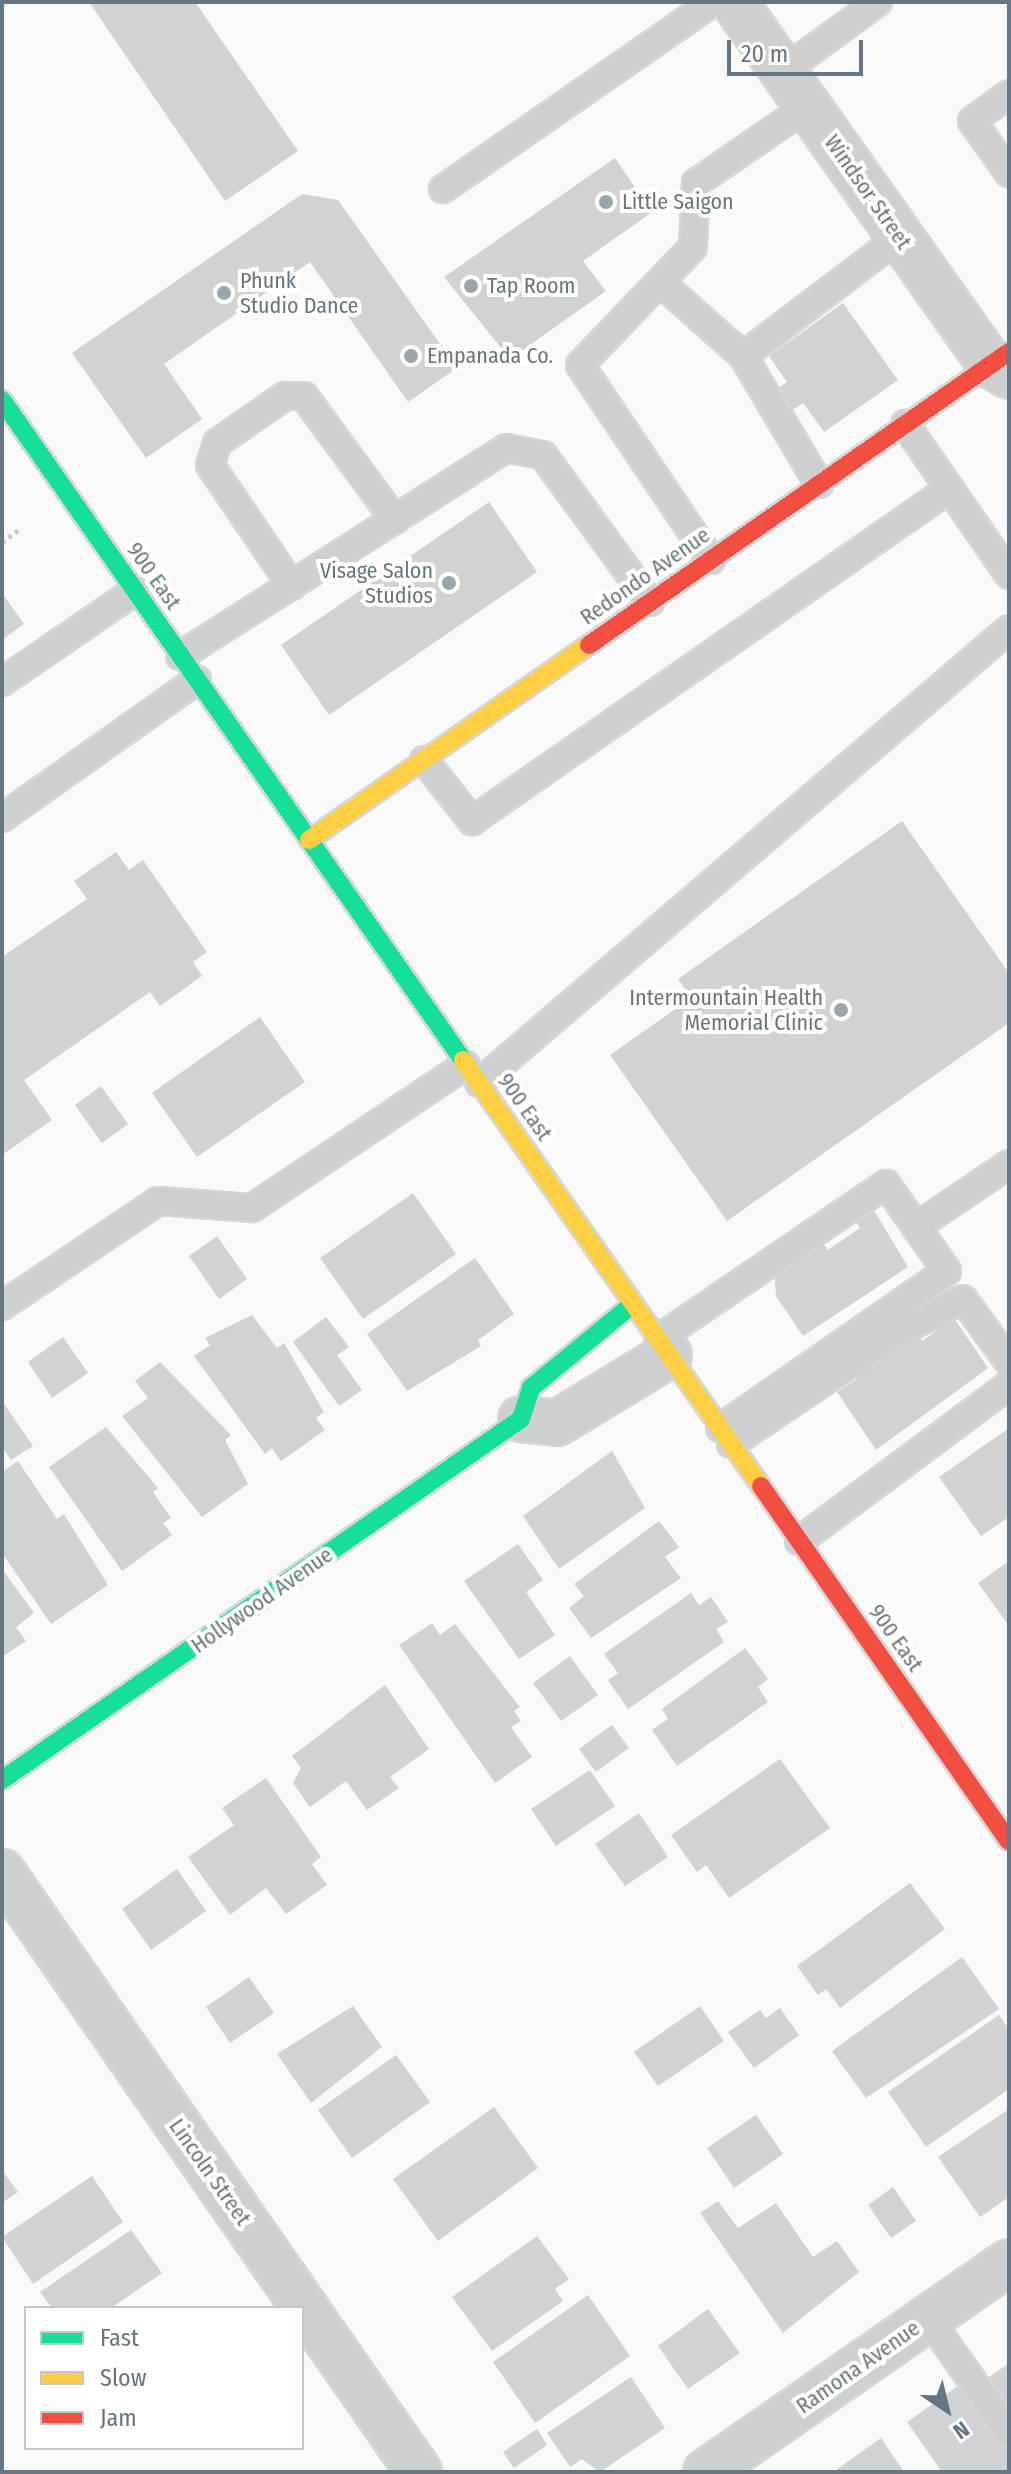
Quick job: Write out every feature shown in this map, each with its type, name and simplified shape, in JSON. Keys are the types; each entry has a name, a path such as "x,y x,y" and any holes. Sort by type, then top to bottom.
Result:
{"street":[{"name":"Windsor Street","path":"734,2 900,237 1003,364"},
{"name":"Redondo Avenue","path":"309,840 905,424 1003,364"},
{"name":"900 East","path":"2,400 1009,1841"},
{"path":"633,1304 531,1388 521,1419 557,1423 663,1347"},
{"name":"Hollywood Avenue","path":"2,1780 521,1419"},
{"name":"Lincoln Street","path":"2,1872 304,2306"},
{"name":"Ramona Avenue","path":"706,2472 1009,2262"},
{"name":"Lincoln Street","path":"304,2307 419,2472"}],"lane":[{"path":"443,189 713,2"},
{"path":"783,71 878,2"},
{"path":"1009,94 972,121 1009,173"},
{"path":"711,560 580,365 662,284 693,247 696,183 808,106"},
{"path":"743,356 900,237"},
{"path":"662,284 743,356 819,484"},
{"path":"292,586 210,465 217,443 285,396 304,396 395,520"},
{"path":"905,424 1009,575"},
{"path":"180,656 506,448 534,449 650,602"},
{"path":"424,760 472,821 949,489"},
{"path":"2,682 135,591"},
{"path":"2,1306 158,1201 252,1208 473,1074 1009,629"},
{"path":"2,818 197,680"},
{"path":"916,1227 1009,1164"},
{"path":"663,1347 886,1184 947,1271 726,1436"},
{"path":"726,1436 892,1336 963,1299 1009,1362"},
{"path":"799,1541 1009,1385"},
{"path":"928,2318 1009,2433"}],"path":[{"path":"2,542 21,528"}],"building":[{"path":"89,2 195,2 298,151 225,201"},
{"path":"615,158 652,212 583,261 606,291 510,359 444,277"},
{"path":"302,194 338,200 457,368 408,402 310,262 164,364 202,419 146,458 72,353"},
{"path":"843,303 898,380 824,432 803,403 791,411 776,390 787,382 769,356"},
{"path":"489,502 537,572 329,715 281,645"},
{"path":"2,593 24,624 2,640"},
{"name":"Intermountain Health Memorial Clinic","path":"902,821 1009,973 1009,1023 727,1221 610,1055 691,998 678,979"},
{"path":"116,852 129,870 143,860 207,952 193,962 202,976 160,1006 150,992 24,1080 52,1120 2,1155 2,957 87,899 74,881"},
{"path":"260,1017 305,1082 197,1157 152,1093"},
{"path":"101,1086 128,1124 102,1143 75,1105"},
{"path":"413,1193 456,1254 363,1319 320,1258"},
{"path":"872,1207 908,1267 803,1336 776,1296 774,1270 803,1250 807,1255 823,1244 828,1250 860,1228 855,1220"},
{"path":"217,1236 247,1279 219,1299 189,1256"},
{"path":"475,1258 514,1314 478,1340 481,1346 407,1391 367,1334"},
{"path":"252,1315 277,1348 284,1343 324,1412 316,1418 325,1430 281,1461 272,1448 265,1454 194,1356 210,1345 205,1338"},
{"path":"326,1317 349,1347 337,1355 362,1390 339,1406 293,1342"},
{"path":"954,1318 988,1368 876,1450 837,1392 856,1380 850,1371 891,1342 897,1350 918,1335 922,1341"},
{"path":"63,1337 88,1373 52,1398 28,1362"},
{"path":"160,1362 231,1435 225,1440 248,1484 202,1517 122,1416 148,1398 135,1381"},
{"path":"2,1401 33,1446 11,1460 2,1447"},
{"path":"106,1427 158,1488 153,1492 171,1518 163,1523 172,1535 122,1571 49,1467"},
{"path":"1009,1428 1009,1517 981,1536 939,1477"},
{"path":"612,1451 645,1508 559,1569 523,1516"},
{"path":"18,1461 57,1519 64,1514 108,1585 51,1624 2,1553 2,1472"},
{"path":"659,1521 679,1547 665,1557 681,1578 591,1638 569,1608 584,1596 574,1584"},
{"path":"518,1544 543,1580 526,1592 555,1635 519,1659 464,1581"},
{"path":"1009,1561 1009,1626 978,1583"},
{"path":"2,1569 34,1613 16,1627 26,1641 2,1657"},
{"path":"691,1593 699,1605 711,1597 728,1622 716,1629 724,1642 628,1709 608,1680 618,1673 604,1654"},
{"path":"432,1623 440,1635 455,1624 520,1707 514,1711 521,1721 511,1727 532,1757 495,1783 399,1645"},
{"path":"745,1648 768,1679 758,1687 768,1702 677,1766 652,1730 668,1719 662,1709"},
{"path":"570,1656 598,1695 561,1721 533,1683"},
{"path":"385,1685 429,1749 390,1777 399,1788 367,1810 346,1781 310,1807 293,1783 301,1768 292,1756"},
{"path":"612,1725 629,1748 596,1772 579,1749"},
{"path":"780,1759 830,1828 729,1898 706,1865 697,1872 671,1835"},
{"path":"590,1770 615,1806 556,1846 531,1809"},
{"path":"266,1778 321,1857 312,1864 327,1885 286,1914 266,1888 230,1915 188,1857 234,1825 222,1808"},
{"path":"639,1813 668,1857 625,1886 595,1844"},
{"path":"177,1869 206,1911 151,1950 122,1909"},
{"path":"910,1883 945,1929 840,2008 826,1989 818,1995 797,1966"},
{"path":"962,1957 999,2009 866,2098 832,2051"},
{"path":"249,1977 274,2013 230,2043 206,2007"},
{"path":"353,2006 382,2047 311,2103 277,2054"},
{"path":"700,2006 724,2041 658,2086 634,2052"},
{"path":"780,2008 799,2035 754,2068 728,2032 760,2010 766,2018"},
{"path":"999,2015 1009,2029 1009,2089 926,2147 888,2092"},
{"path":"396,2055 430,2102 352,2158 318,2110"},
{"path":"494,2107 538,2168 438,2241 393,2179"},
{"path":"1009,2109 1009,2197 980,2217 938,2157"},
{"path":"756,2115 783,2154 734,2188 707,2148"},
{"path":"2,2170 18,2192 2,2203"},
{"path":"92,2176 123,2222 33,2284 2,2237"},
{"path":"893,2187 916,2221 891,2238 868,2205"},
{"path":"718,2201 738,2228 776,2203 813,2257 837,2241 859,2272 783,2333 700,2213"},
{"path":"131,2230 162,2273 114,2306 50,2306 40,2292"},
{"path":"537,2236 569,2279 555,2289 563,2301 492,2351 452,2297"},
{"path":"588,2295 630,2356 535,2423 493,2362"},
{"path":"708,2309 740,2353 688,2389 658,2346"},
{"path":"1009,2363 1009,2417 981,2383"},
{"path":"631,2377 665,2428 600,2472 582,2459 570,2467 547,2433"},
{"path":"962,2383 1009,2449 1009,2472 942,2472 907,2422"},
{"path":"537,2429 547,2445 514,2468 503,2452"},
{"path":"881,2438 904,2472 833,2472"}],"traffic: fast":[{"path":"2,400 463,1060"},
{"path":"2,1780 521,1419 531,1388 633,1304"}],"traffic: slow":[{"path":"309,840 589,645"},
{"path":"463,1060 761,1486"}],"traffic: jam":[{"path":"589,645 1009,352"},
{"path":"761,1486 1009,1841"}],"place":[{"name":"Little Saigon","path":"606,202"},
{"name":"Tap Room","path":"471,286"},
{"name":"Phunk Studio Dance","path":"224,293"},
{"name":"Empanada Co.","path":"411,356"},
{"name":"Visage Salon Studios","path":"449,583"},
{"name":"Intermountain Health Memorial Clinic","path":"841,1010"}]}
